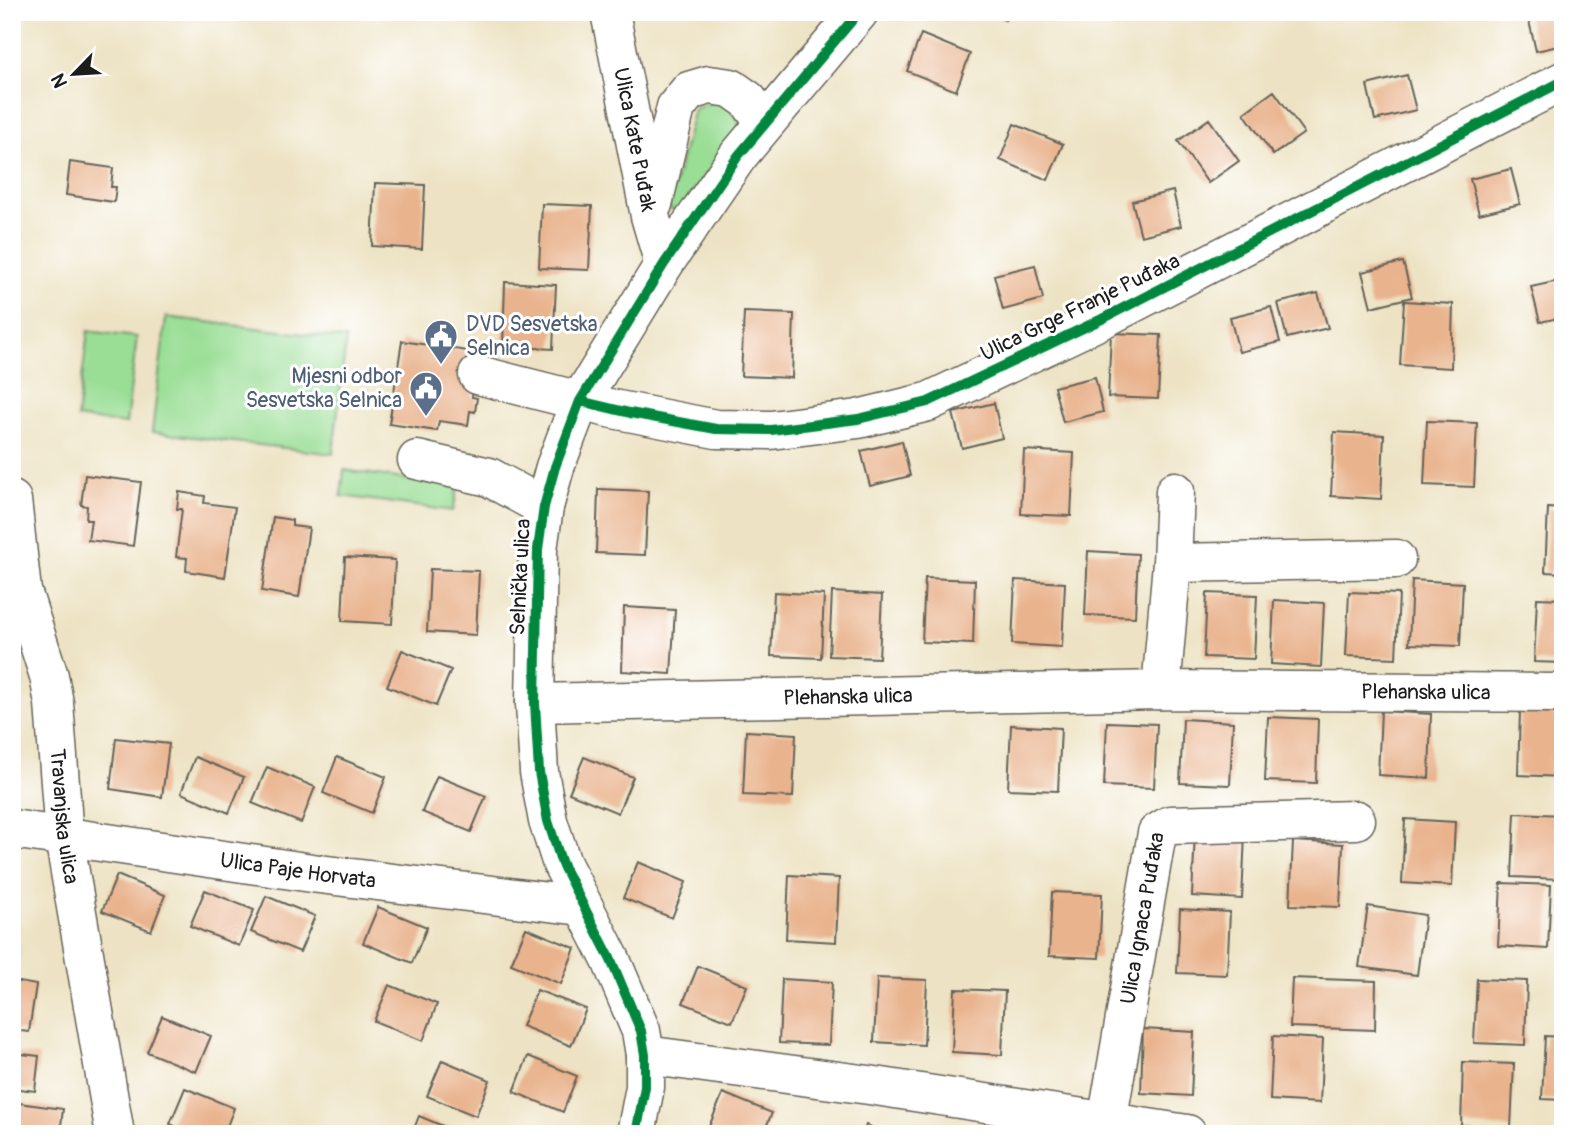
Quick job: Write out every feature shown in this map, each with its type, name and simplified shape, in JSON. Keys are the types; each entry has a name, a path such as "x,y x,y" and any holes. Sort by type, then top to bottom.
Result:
{"street":[{"name":"Ulica Kate Puđak","path":"610,12 650,216 664,264"},
{"name":"Selnička ulica","path":"636,1134 645,1087 645,1055 641,1031 611,960 562,864 548,821 539,772 535,703 538,549 544,507 580,401 664,264 738,156 859,12"},
{"name":"Ulica Grge Franje Puđaka","path":"478,374 630,413 716,429 771,430 858,419 928,402 1102,320 1563,81"},
{"path":"650,216 676,107 689,91 709,85 731,88 748,100 765,123"},
{"path":"417,460 489,477 544,507"},
{"path":"1161,691 1175,491"},
{"name":"Travanjska ulica","path":"12,500 22,591 49,676 54,703 64,837 115,1134"},
{"path":"1172,563 1396,559"},
{"name":"Plehanska ulica","path":"535,703 1161,691 1563,693"},
{"name":"Ulica Ignaca Puđaka","path":"1105,1127 1157,833 1170,825 1356,820"},
{"name":"Ulica Paje Horvata","path":"12,829 319,874 582,906"},
{"path":"645,1055 869,1085 1105,1127 1187,1134"}],"green space":[{"path":"717,100 735,109 740,130 678,212 671,210 669,206 694,109"},
{"path":"166,317 346,339 333,454 152,432"},
{"path":"88,331 137,337 126,424 77,418"},
{"path":"344,470 458,487 453,511 341,496"}],"building":[{"path":"987,12 1008,12 1005,20"},
{"path":"1545,12 1563,12 1563,45 1536,51 1528,17"},
{"path":"921,34 970,54 956,91 907,71"},
{"path":"1407,75 1416,110 1375,120 1367,85"},
{"path":"1274,91 1304,133 1273,155 1244,113"},
{"path":"1209,119 1239,161 1208,183 1178,141"},
{"path":"1014,124 1063,144 1048,180 1000,160"},
{"path":"70,162 113,168 111,187 116,187 114,202 66,195"},
{"path":"1511,169 1520,204 1479,214 1470,179"},
{"path":"375,183 425,185 422,249 372,246"},
{"path":"1173,191 1181,226 1141,236 1132,201"},
{"path":"542,204 592,206 589,270 539,268"},
{"path":"1403,262 1412,297 1371,307 1362,272"},
{"path":"1035,265 1043,299 1003,310 994,275"},
{"path":"1563,280 1563,317 1540,322 1531,287"},
{"path":"505,282 556,285 553,349 503,346"},
{"path":"1318,293 1328,328 1287,338 1278,303"},
{"path":"1404,301 1453,304 1451,368 1400,365"},
{"path":"1271,307 1280,342 1239,352 1230,317"},
{"path":"744,312 794,314 792,378 741,376"},
{"path":"1111,333 1161,335 1158,399 1108,397"},
{"path":"402,341 474,352 469,383 474,384 472,397 477,398 475,412 470,411 468,425 439,421 437,431 389,424"},
{"path":"1095,377 1103,412 1063,422 1054,387"},
{"path":"994,403 1002,438 962,448 953,413"},
{"path":"1427,421 1477,423 1474,487 1424,485"},
{"path":"1334,432 1384,435 1381,499 1331,496"},
{"path":"902,441 910,476 870,486 861,451"},
{"path":"1024,450 1074,453 1071,516 1021,514"},
{"path":"85,475 141,482 133,546 88,540 91,520 86,520 87,506 81,505"},
{"path":"598,489 648,491 645,555 596,553"},
{"path":"179,492 205,496 204,503 235,507 225,577 186,571 187,558 176,557 182,509 177,509"},
{"path":"1548,508 1563,509 1563,573 1545,572"},
{"path":"273,517 292,520 292,526 309,528 299,597 262,591"},
{"path":"1088,551 1138,554 1135,617 1085,615"},
{"path":"345,557 395,560 392,624 342,621"},
{"path":"430,569 479,571 476,635 427,632"},
{"path":"925,578 975,580 973,644 922,642"},
{"path":"1015,580 1065,583 1062,647 1012,644"},
{"path":"1412,580 1463,583 1460,646 1409,644"},
{"path":"774,592 824,595 821,658 771,656"},
{"path":"832,592 882,595 879,658 829,656"},
{"path":"1349,592 1399,594 1396,658 1346,656"},
{"path":"1207,593 1257,595 1254,659 1204,657"},
{"path":"1537,598 1563,599 1563,663 1534,662"},
{"path":"1274,600 1324,603 1321,667 1271,664"},
{"path":"624,607 675,610 671,674 622,671"},
{"path":"402,650 451,670 436,706 387,686"},
{"path":"1381,711 1431,714 1429,778 1378,775"},
{"path":"1520,711 1563,713 1563,777 1518,775"},
{"path":"1268,717 1318,719 1316,783 1265,781"},
{"path":"1183,719 1233,722 1230,785 1180,783"},
{"path":"1107,722 1157,724 1154,788 1104,786"},
{"path":"1011,725 1061,728 1058,791 1008,789"},
{"path":"746,731 796,734 793,797 743,795"},
{"path":"116,738 169,744 162,797 110,789"},
{"path":"195,757 244,777 229,813 181,793"},
{"path":"337,757 386,777 372,813 323,793"},
{"path":"584,757 633,777 618,813 569,793"},
{"path":"267,767 315,787 301,823 252,803"},
{"path":"437,776 486,796 471,832 422,812"},
{"path":"1515,813 1563,815 1563,879 1512,877"},
{"path":"1405,819 1455,822 1452,886 1402,883"},
{"path":"1195,833 1245,835 1242,899 1192,896"},
{"path":"1293,841 1343,844 1340,907 1290,905"},
{"path":"638,862 686,882 672,918 623,898"},
{"path":"117,875 165,895 151,931 102,911"},
{"path":"789,875 839,878 836,942 786,939"},
{"path":"1501,883 1551,885 1548,949 1498,946"},
{"path":"205,890 254,910 239,946 190,926"},
{"path":"1052,892 1102,894 1099,958 1049,956"},
{"path":"266,896 315,916 300,952 251,932"},
{"path":"1368,906 1425,915 1417,975 1359,967"},
{"path":"378,907 427,927 412,963 363,943"},
{"path":"1180,909 1230,912 1227,975 1177,973"},
{"path":"526,928 575,948 561,984 511,964"},
{"path":"12,944 19,944 14,981 36,985 29,1032 12,1030"},
{"path":"698,966 747,986 732,1022 683,1003"},
{"path":"877,978 927,980 924,1045 874,1042"},
{"path":"1292,978 1376,981 1375,1030 1290,1027"},
{"path":"782,979 832,982 829,1045 779,1043"},
{"path":"1477,979 1527,981 1525,1045 1474,1043"},
{"path":"389,985 437,1004 423,1041 374,1021"},
{"path":"955,989 1005,991 1002,1055 952,1052"},
{"path":"537,990 586,1009 571,1046 522,1026"},
{"path":"162,1016 211,1036 196,1072 147,1052"},
{"path":"1143,1029 1194,1032 1191,1096 1141,1093"},
{"path":"1273,1036 1323,1039 1320,1103 1270,1100"},
{"path":"1545,1036 1563,1037 1563,1100 1542,1099"},
{"path":"12,1053 39,1056 35,1091 12,1088"},
{"path":"528,1056 577,1076 563,1112 514,1092"},
{"path":"442,1060 490,1080 476,1116 427,1096"},
{"path":"1463,1062 1514,1064 1511,1128 1461,1125"},
{"path":"185,1088 234,1108 224,1134 194,1134 170,1124"},
{"path":"723,1093 772,1113 763,1134 720,1134 708,1129"},
{"path":"12,1102 63,1109 60,1134 12,1134"},
{"path":"419,1116 462,1134 412,1134"},
{"path":"866,1125 888,1134 862,1134"}],"cycle path":[{"path":"636,1134 645,1087 645,1055 641,1031 611,960 562,864 548,821 539,772 535,703 538,549 544,507 555,467 580,401 664,264 738,156 859,12"},
{"path":"580,401 716,429 771,430 858,419 928,402 1102,319 1563,81"}],"place":[{"name":"DVD Sesvetska Selnica","path":"441,366"},
{"name":"Mjesni odbor Sesvetska Selnica","path":"426,418"}]}
